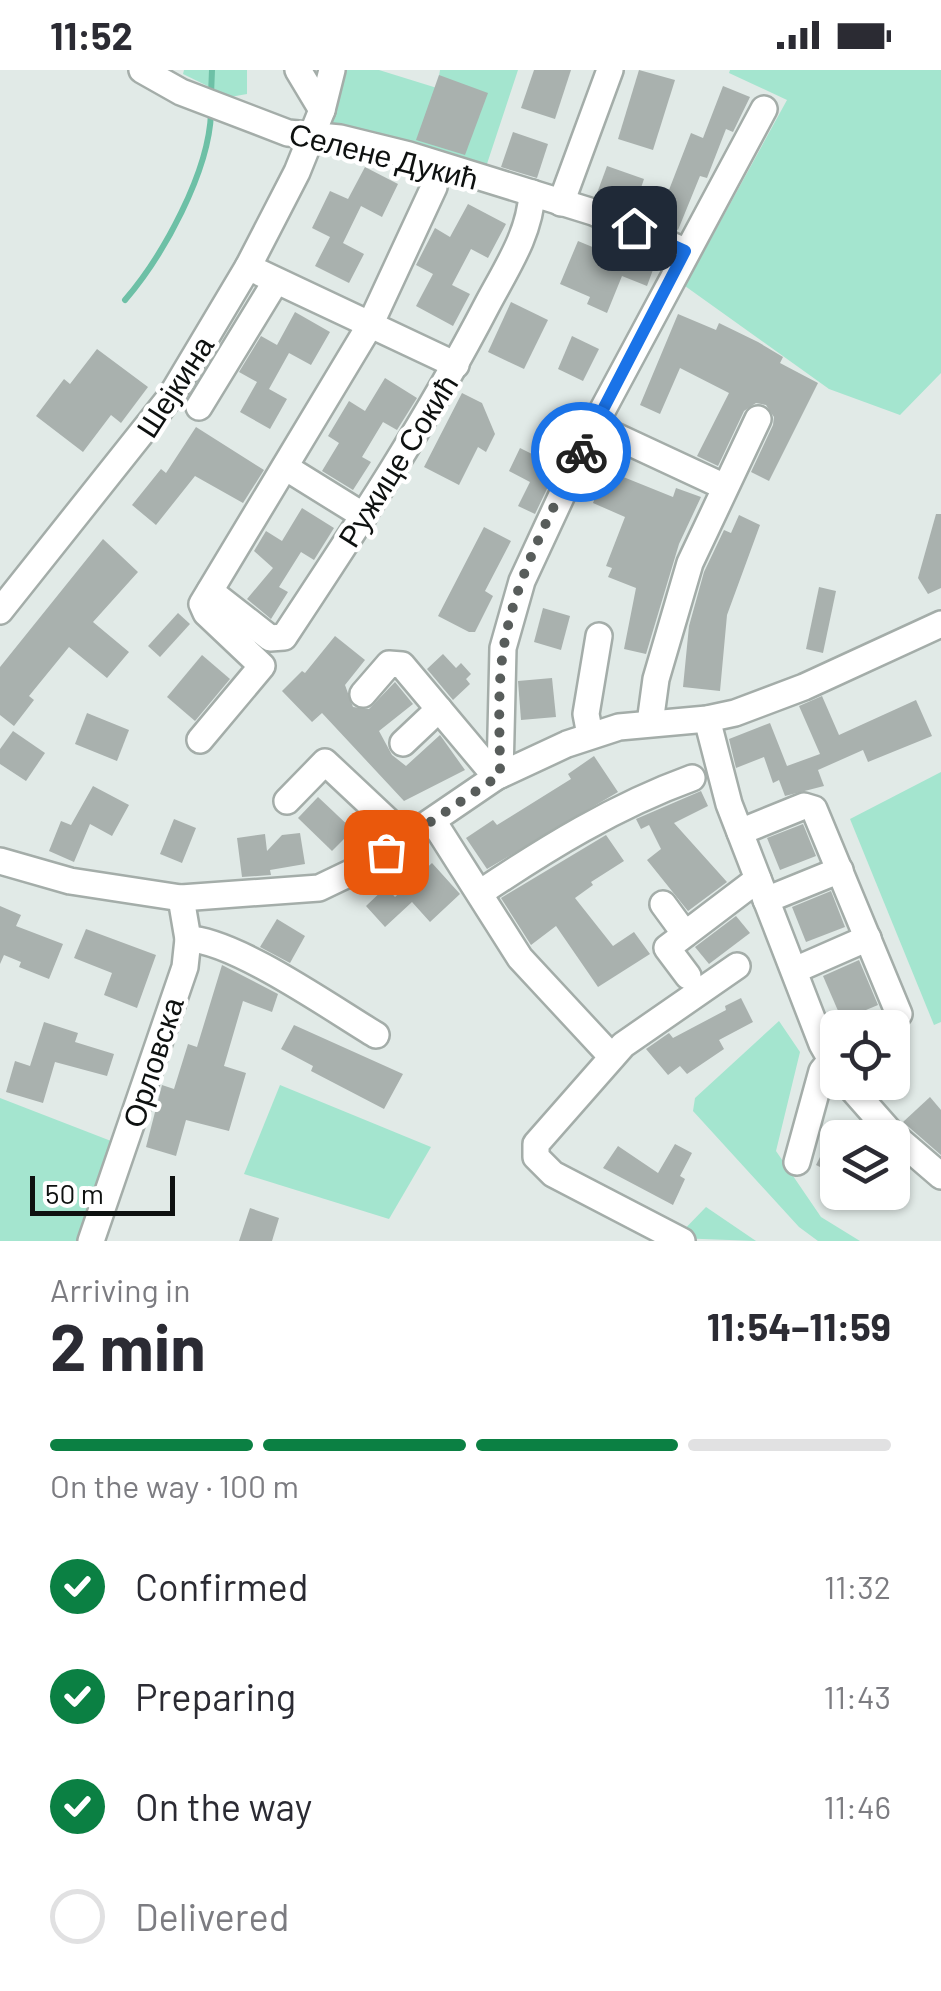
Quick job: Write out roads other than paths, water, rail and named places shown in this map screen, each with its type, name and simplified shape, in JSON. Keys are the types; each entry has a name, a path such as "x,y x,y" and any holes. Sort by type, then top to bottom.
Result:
{"street":[{"name":"Селене Дукић","path":"142,70 196,98 288,133 373,146 532,193 634,228 685,251"},
{"path":"298,70 324,104"},
{"path":"312,70 324,104"},
{"name":"Шејкина","path":"0,610 154,420 248,267 313,138 332,70"},
{"path":"561,203 610,70"},
{"path":"498,776 500,676 512,612 540,538 685,251 764,109"},
{"path":"200,740 262,666 203,609 210,591 370,325 434,187"},
{"name":"Ружице Сокић","path":"210,591 270,638 279,640 364,516 456,365 522,238 531,216 532,193"},
{"path":"248,267 456,365"},
{"path":"199,407 276,281"},
{"path":"650,723 653,692 690,563 758,419"},
{"path":"594,426 725,487"},
{"path":"285,468 364,516"},
{"path":"0,862 70,881 180,898 319,888 367,865 498,776 590,735 650,723 707,720 804,687 941,624"},
{"path":"590,735 586,714 598,636"},
{"path":"363,694 389,664 397,662 498,776"},
{"path":"402,743 439,709"},
{"path":"707,720 740,832 820,1032"},
{"path":"288,801 325,762 406,838"},
{"path":"480,893 603,817 692,778"},
{"path":"740,832 804,806 817,813 897,1010"},
{"path":"433,821 528,969 612,1057"},
{"path":"688,976 667,948 685,934 762,889 840,870"},
{"name":"Орловска","path":"91,1241 184,967 188,940 180,898"},
{"path":"663,904 685,934"},
{"path":"795,970 868,938"},
{"path":"188,940 207,942 272,973 376,1036"},
{"path":"682,1241 552,1174 536,1157 536,1144 638,1032 736,966"},
{"path":"797,1162 820,1078"},
{"path":"862,1100 941,1176"}],"waterway":[{"path":"211,95 212,70"},
{"path":"125,300 154,261 182,212 202,161 211,113"}]}
